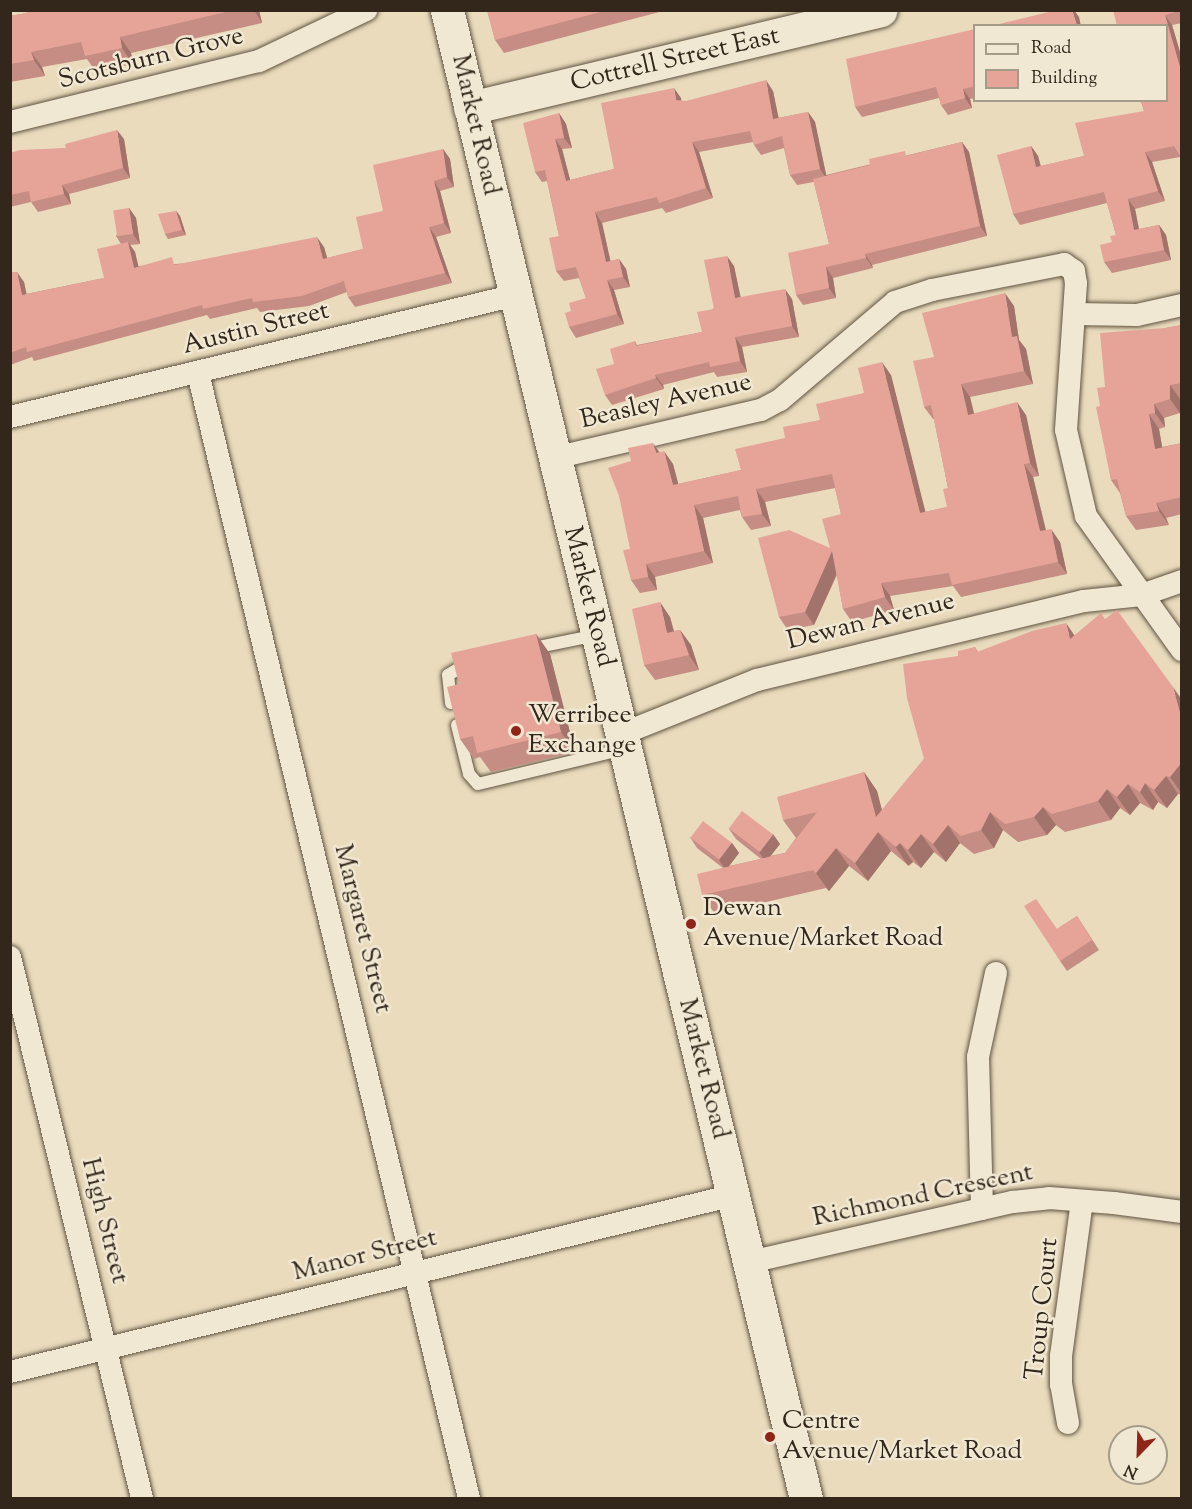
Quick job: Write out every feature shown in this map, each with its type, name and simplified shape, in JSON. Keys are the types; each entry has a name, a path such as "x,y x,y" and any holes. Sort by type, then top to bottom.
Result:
{"street":[{"name":"Scotsburn Grove","path":"10,122 259,61 366,10"},
{"name":"Market Road","path":"447,10 806,1498"},
{"name":"Cottrell Street East","path":"470,108 880,10"},
{"name":"Beasley Avenue","path":"554,458 771,406 880,311 909,297 1053,264 1072,268 1076,283 1074,314"},
{"name":"Austin Street","path":"10,417 516,296"},
{"path":"1182,305 1137,315 1074,314 1065,418 1083,504 1096,535 1182,650"},
{"name":"Margaret Street","path":"198,373 469,1498"},
{"name":"Dewan Avenue","path":"623,741 757,680 1084,601 1142,595 1182,581"},
{"name":"High Street","path":"10,957 142,1498"},
{"path":"982,1209 978,1057 996,974"},
{"name":"Manor Street","path":"10,1372 734,1195"},
{"name":"Richmond Crescent","path":"750,1262 982,1209 1049,1198 1182,1212"},
{"name":"Troup Court","path":"1068,1423 1061,1385 1061,1356 1082,1201"}],"lane":[{"path":"514,653 598,634"},
{"path":"482,660 461,665 448,675 447,688 469,774 478,784 623,741"}],"building":[{"path":"26,10 234,10 120,37 122,48 85,56 81,42 31,52 34,60 10,64 10,16 27,13"},
{"path":"487,10 608,10 495,40"},
{"path":"1057,10 1072,10 1076,24 999,24"},
{"path":"1113,10 1182,10 1165,15 1168,24 1116,24"},
{"path":"1168,25 1182,74 1182,159 1174,146 1145,152 1158,191 1128,199 1134,230 1159,225 1164,250 1104,262 1100,245 1112,242 1110,236 1116,235 1104,192 1013,214 997,155 1031,146 1036,167 1084,156 1075,123 1144,111 1142,102 1168,102"},
{"path":"973,29 973,86 963,89 965,98 941,105 936,87 855,107 846,59"},
{"path":"766,80 773,119 808,112 820,169 790,175 782,136 754,145 750,131 692,142 706,188 659,203 657,197 595,212 606,262 619,259 623,277 607,280 617,314 569,327 565,313 571,311 569,303 586,298 576,267 556,271 549,238 559,236 545,170 535,172 523,123 559,113 564,138 555,139 566,181 614,169 601,103 674,88 676,100 686,101"},
{"path":"117,130 123,168 62,185 64,194 31,202 29,191 10,195 10,153 20,150 66,148 65,144"},
{"path":"962,142 980,226 865,254 866,258 826,267 829,288 796,295 788,253 829,244 813,179 870,165 869,159 905,151 906,156"},
{"path":"443,149 447,177 434,181 444,223 429,227 445,273 348,297 344,281 302,296 253,302 252,298 203,309 202,305 27,352 26,347 10,353 10,272 17,272 22,295 104,278 97,249 128,242 134,268 172,257 174,265 317,237 323,259 363,249 356,217 383,211 373,165"},
{"path":"129,208 133,234 117,236 113,211"},
{"path":"176,211 182,230 165,234 158,214"},
{"path":"727,256 735,298 785,289 792,326 735,337 740,361 710,367 709,362 655,375 656,378 605,395 596,369 614,364 610,349 635,341 636,346 702,332 697,312 714,309 704,260"},
{"path":"1005,293 1012,337 1017,336 1024,371 961,384 968,415 1017,402 1030,463 1024,464 1040,531 1051,529 1058,562 952,585 949,573 881,583 885,597 843,609 832,551 805,612 779,617 758,538 789,530 830,548 822,519 841,514 832,474 756,489 762,514 742,517 738,496 694,505 704,551 646,564 648,577 631,580 623,550 630,549 619,496 608,468 631,461 628,448 653,443 656,453 664,451 673,485 741,470 735,449 785,438 783,427 820,420 816,404 864,393 858,368 882,362 920,513 947,507 943,489 948,488 931,405 924,407 913,361 934,357 922,313"},
{"path":"1182,325 1182,383 1170,385 1170,399 1154,404 1155,413 1149,414 1155,449 1182,443 1182,497 1156,503 1159,511 1126,516 1117,479 1111,480 1096,407 1100,406 1097,388 1105,387 1100,333"},
{"path":"660,602 667,633 680,630 689,655 644,665 632,609"},
{"path":"1117,610 1173,687 1182,720 1182,762 1170,777 1166,776 1154,790 1145,783 1140,792 1128,784 1117,797 1107,789 1098,801 1052,814 1043,807 1034,817 1005,824 990,812 981,830 961,836 948,825 933,844 921,834 908,850 900,843 896,847 878,832 855,863 836,848 816,873 813,870 702,895 697,874 785,853 817,812 783,820 777,797 864,772 876,817 924,759 907,698 903,664 958,656 958,651 975,647 977,652 1032,631 1066,623 1070,639 1101,613 1105,619"},
{"name":"Werribee Exchange","path":"536,634 561,732 477,753 473,736 460,739 447,687 459,684 451,653"},
{"path":"742,811 773,834 760,852 729,829"},
{"path":"703,821 732,843 719,859 690,838"},
{"path":"1036,899 1057,929 1077,916 1092,940 1060,961 1024,906"}],"place":[{"name":"Werribee Exchange","path":"516,731"},
{"name":"Dewan Avenue/Market Road","path":"691,924"},
{"name":"Centre Avenue/Market Road","path":"770,1437"}]}
